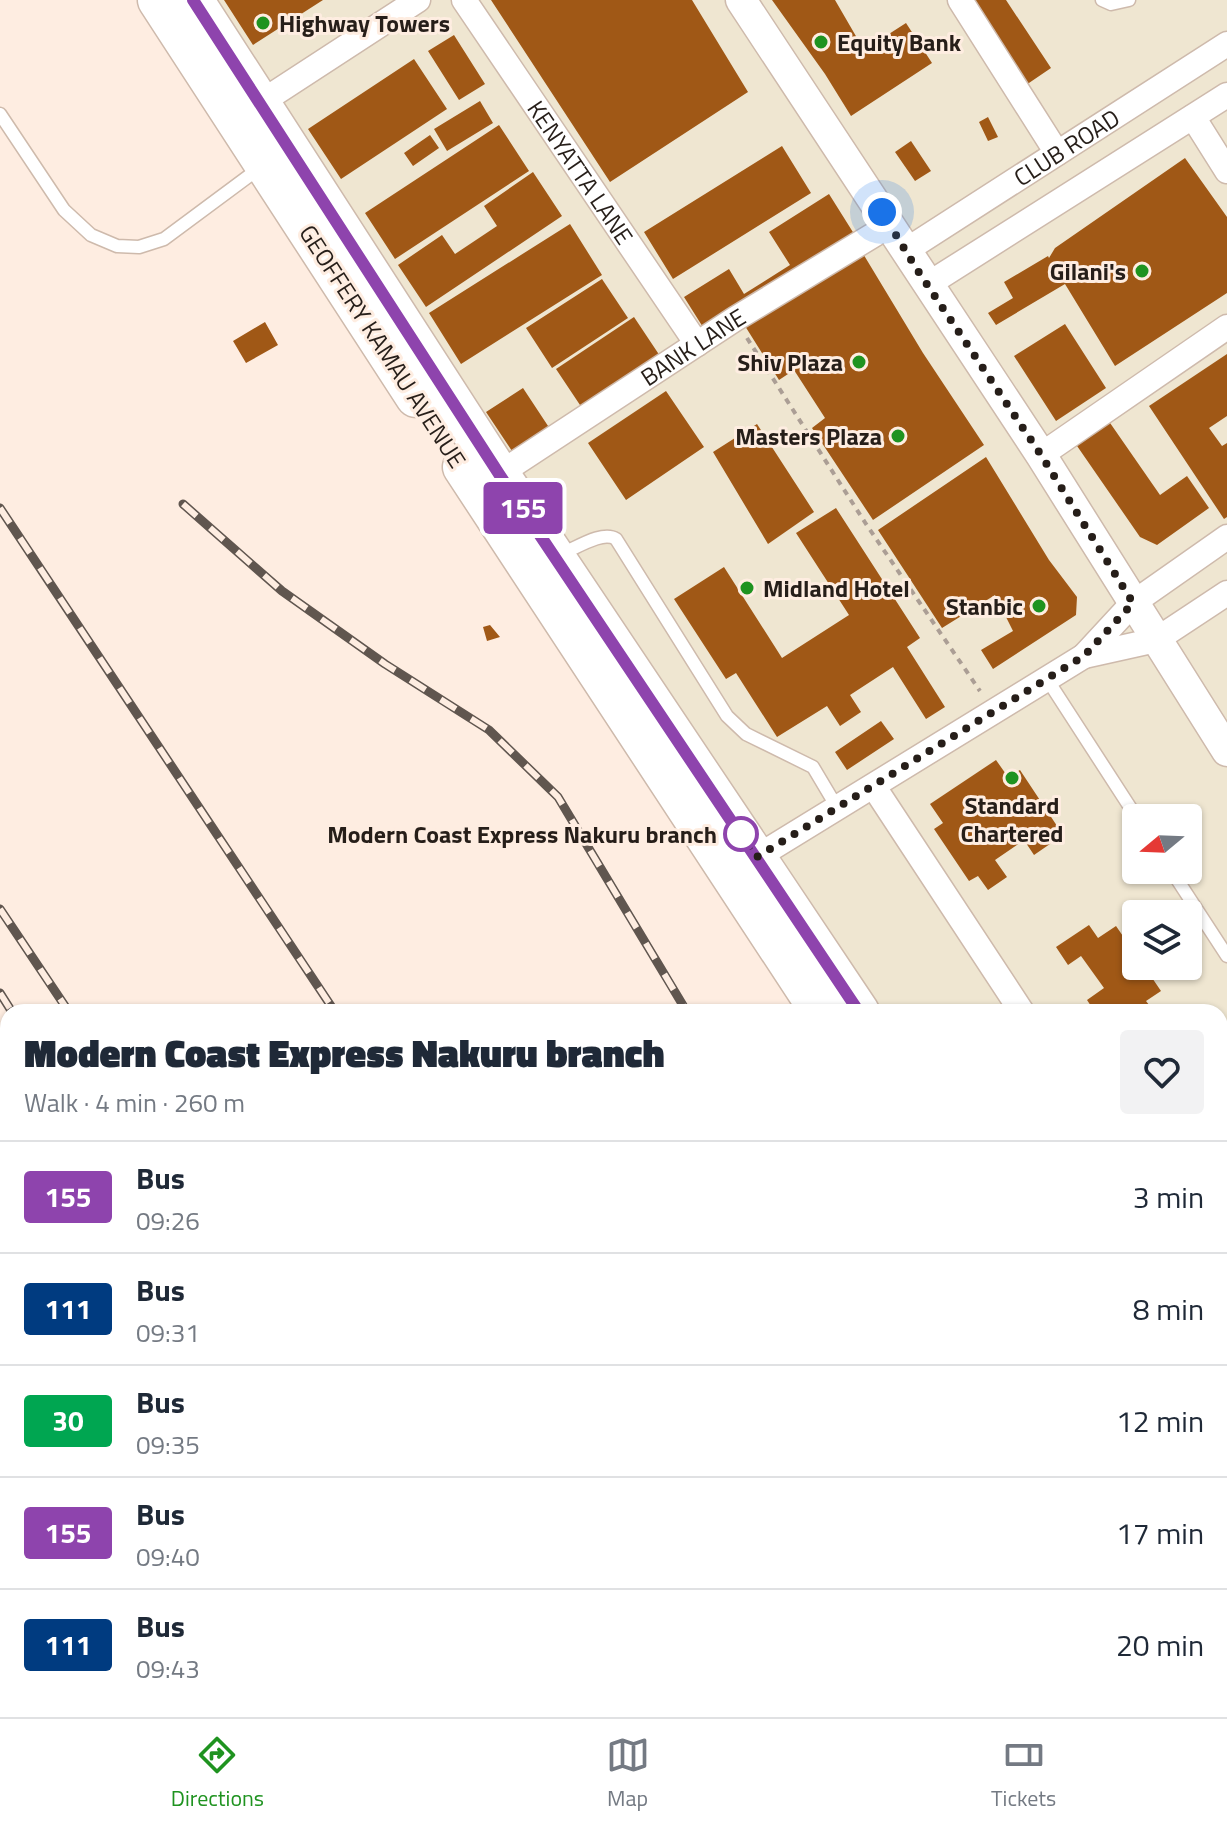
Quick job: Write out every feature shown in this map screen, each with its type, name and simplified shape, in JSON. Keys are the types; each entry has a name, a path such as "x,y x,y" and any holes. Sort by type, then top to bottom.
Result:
{"highway":[{"name":"GEOFFERY KAMAU AVENUE","path":"158,0 816,1004"},
{"name":"GEOFFERY KAMAU AVENUE","path":"193,0 499,474 557,556 854,1004"}],"street":[{"path":"260,103 418,0"},
{"name":"KENYATTA LANE","path":"464,0 697,344"},
{"path":"741,0 1041,455 1227,751"},
{"path":"960,0 1057,153"},
{"name":"CLUB ROAD","path":"905,251 1227,44"},
{"path":"1202,60 1226,96"},
{"name":"CLUB ROAD","path":"927,285 1226,96"},
{"path":"1141,99 1164,135"},
{"path":"1193,117 1227,171"},
{"path":"1101,125 1125,160"},
{"path":"960,216 984,249"},
{"name":"BANK LANE","path":"499,474 735,319 890,225"},
{"path":"1041,455 1227,327"},
{"path":"757,857 1084,656 1133,603 1227,537"},
{"path":"1084,656 1156,640 1227,593"},
{"path":"874,787 1017,1004"}],"lane":[{"path":"1102,0 1111,4 1129,0"},
{"path":"0,114 64,210 91,235 117,246 139,247 164,239 264,165"},
{"path":"557,556 603,535 612,535 727,716 746,734 813,767 838,809"},
{"path":"1047,679 1128,804"},
{"path":"1180,884 1227,956"}],"path":[{"path":"735,319 866,524 994,712"}],"shaded area":[{"path":"205,0 1227,0 1227,1004 863,1004"}],"building":[{"name":"Highway Towers","path":"224,0 323,0 253,45"},
{"path":"491,0 692,0 748,92 610,182"},
{"path":"772,0 835,0 864,50 906,23 932,63 851,116"},
{"path":"968,0 1006,0 1051,68 1026,85"},
{"path":"454,35 485,84 459,100 428,51"},
{"path":"414,59 447,109 341,179 308,129"},
{"path":"480,101 493,123 447,151 434,129"},
{"path":"988,117 998,137 988,141 979,122"},
{"path":"499,125 529,171 395,259 365,213"},
{"path":"430,135 439,148 413,166 404,153"},
{"path":"911,141 931,171 915,181 895,152"},
{"path":"782,146 811,193 673,279 644,232"},
{"name":"Gilani's","path":"1185,158 1227,217 1227,293 1115,366 1065,284 996,325 988,313 1013,298 1004,282 1049,258 1055,248"},
{"path":"533,172 562,216 426,307 398,265 442,235 455,254 497,226 484,206"},
{"path":"829,194 856,237 706,332 684,297 729,269 744,294 790,265 769,232"},
{"path":"570,224 602,275 461,364 429,313"},
{"path":"862,252 923,353 984,445 873,520 812,428 825,418 794,370 779,380 745,326"},
{"path":"602,279 628,318 552,368 526,328"},
{"path":"634,317 662,359 584,411 556,369"},
{"path":"265,322 278,345 246,363 233,341"},
{"path":"1065,324 1106,388 1056,421 1014,356"},
{"path":"1227,354 1227,416 1209,428 1222,446 1227,443 1227,517 1224,519 1149,406"},
{"path":"523,388 552,432 516,457 486,412"},
{"path":"666,391 704,447 626,500 588,443"},
{"path":"1108,420 1160,495 1187,476 1209,508 1157,545 1140,537 1075,443"},
{"path":"757,424 814,512 768,544 713,452"},
{"path":"986,457 1049,560 1077,597 1076,615 993,669 981,650 1013,631 995,595 942,628 878,530"},
{"path":"836,508 920,638 907,647 945,707 926,719 893,667 850,695 861,712 840,726 827,706 777,737 736,673 726,679 674,599 724,567 782,658 849,615 796,533"},
{"path":"490,625 500,637 487,641 483,627"},
{"path":"881,721 894,739 847,770 835,752"},
{"path":"996,760 1008,777 1020,770 1063,835 1034,855 1024,840 995,860 1007,877 988,890 978,876 969,881 934,829 943,823 930,804"},
{"path":"1089,925 1098,938 1116,926 1122,935 1122,980 1154,980 1161,991 1146,1001 1148,1004 1090,1004 1087,1000 1104,988 1081,956 1068,965 1056,947"}],"railway":[{"path":"183,504 282,591 385,664 489,730 558,797 682,1004"},
{"path":"0,508 330,1004"},
{"path":"0,909 64,1004"},
{"path":"0,993 7,1004"}],"bus line":[{"name":"155","path":"193,0 499,474 557,556 854,1004"}],"place":[{"name":"Highway Towers","path":"263,23"},
{"name":"Equity Bank","path":"821,42"},
{"name":"Gilani's","path":"1142,271"},
{"name":"Shiv Plaza","path":"859,362"},
{"name":"Masters Plaza","path":"898,436"},
{"name":"Midland Hotel","path":"747,588"},
{"name":"Stanbic","path":"1039,606"},
{"name":"Standard Chartered","path":"1012,778"},
{"name":"Modern Coast Express Nakuru branch","path":"741,834"}],"route":[{"path":"741,834 757,857 1084,656 1133,603 1041,455 882,212"}]}
